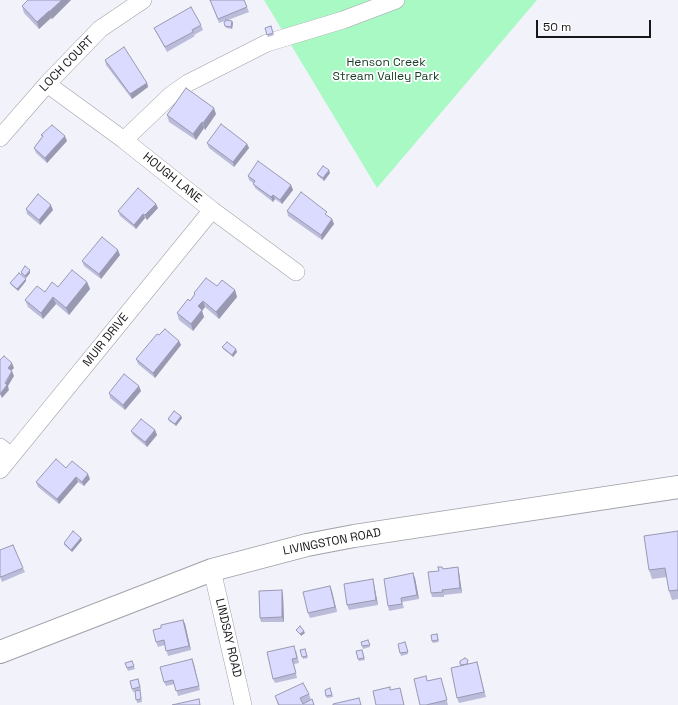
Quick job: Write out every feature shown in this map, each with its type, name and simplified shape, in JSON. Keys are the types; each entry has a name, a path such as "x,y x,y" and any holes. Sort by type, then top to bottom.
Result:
{"main road":[{"name":"LIVINGSTON ROAD","path":"0,652 212,570 307,545 354,536 678,487"}],"street":[{"name":"LOCH COURT","path":"0,138 47,84 100,29 142,0"},
{"path":"124,140 171,95 188,82 267,43 343,20 396,0"},
{"name":"HOUGH LANE","path":"47,84 124,140 212,210 296,272"},
{"name":"MUIR DRIVE","path":"0,470 6,451 212,210"},
{"name":"LINDSAY ROAD","path":"212,570 243,705"}],"green space":[{"name":"Henson Creek Stream Valley Park","path":"264,0 537,0 377,188"}],"building":[{"path":"28,0 62,0 37,22 22,6"},
{"path":"210,0 244,0 247,7 218,19"},
{"path":"191,7 201,25 192,30 193,32 165,47 154,28"},
{"path":"226,20 232,21 231,27 225,26 224,23"},
{"path":"271,26 273,33 267,35 265,28"},
{"path":"124,47 147,83 130,94 105,60"},
{"path":"186,88 214,108 193,134 167,115"},
{"path":"221,124 247,144 233,162 207,143"},
{"path":"52,125 65,136 45,158 34,148 43,136 41,135"},
{"path":"258,161 291,185 280,200 273,195 271,197 253,184 255,181 248,176"},
{"path":"323,166 329,170 323,178 317,174"},
{"path":"138,188 156,204 145,215 143,214 134,225 118,211"},
{"path":"301,192 327,212 325,214 332,219 321,235 287,211"},
{"path":"38,194 51,205 39,220 26,209"},
{"path":"102,237 118,250 99,274 82,261"},
{"path":"25,266 30,270 25,276 21,272"},
{"path":"72,270 87,282 66,308 53,297 41,313 25,300 37,286 45,292 52,282 58,287"},
{"path":"19,273 26,279 17,289 10,283"},
{"path":"206,278 217,286 222,280 235,290 216,312 203,301 198,306 202,310 191,324 177,313 188,299 190,301 195,294 194,293"},
{"path":"165,329 179,341 153,373 136,359 157,334 159,335"},
{"path":"227,342 236,349 232,355 222,347"},
{"path":"4,356 12,363 8,368 12,371 5,383 7,385 0,394 0,360"},
{"path":"124,374 139,386 123,405 109,393"},
{"path":"174,411 181,416 175,424 168,419"},
{"path":"141,419 155,430 145,442 131,431"},
{"path":"56,459 66,468 72,461 88,474 82,482 76,477 57,499 36,482"},
{"path":"73,531 81,538 71,550 64,543"},
{"path":"678,531 678,590 669,591 665,568 649,570 644,536"},
{"path":"13,545 23,568 1,577 0,550"},
{"path":"438,567 442,567 443,569 458,567 460,588 431,593 428,572 439,571"},
{"path":"413,573 417,595 401,598 402,604 388,606 384,579"},
{"path":"373,579 376,600 347,605 344,584"},
{"path":"330,586 335,607 308,613 303,592"},
{"path":"282,590 282,617 260,618 259,591"},
{"path":"183,620 189,646 166,651 164,640 156,642 153,630 161,628 161,625"},
{"path":"300,626 304,631 300,634 296,630"},
{"path":"437,634 438,640 432,641 431,635"},
{"path":"368,640 370,645 362,646 361,642"},
{"path":"405,642 408,652 400,653 398,644"},
{"path":"294,646 297,658 292,659 296,673 273,679 267,652"},
{"path":"305,649 307,656 302,657 300,650"},
{"path":"362,650 364,658 358,659 356,651"},
{"path":"465,658 468,660 467,664 460,664 460,661"},
{"path":"192,659 199,686 176,691 173,680 164,682 160,667"},
{"path":"132,661 134,666 127,668 125,663"},
{"path":"477,662 484,692 457,698 451,668"},
{"path":"426,676 427,681 441,678 447,700 420,705 414,679"},
{"path":"138,679 140,687 132,689 130,681"},
{"path":"303,683 309,694 300,698 303,704 312,699 314,705 279,705 275,696"},
{"path":"390,687 390,690 400,688 404,705 376,705 373,691"},
{"path":"330,688 332,695 326,696 325,690"},
{"path":"140,690 141,699 136,700 135,691"},
{"path":"359,698 361,705 333,705 333,704"},
{"path":"199,699 200,705 172,705"}]}
